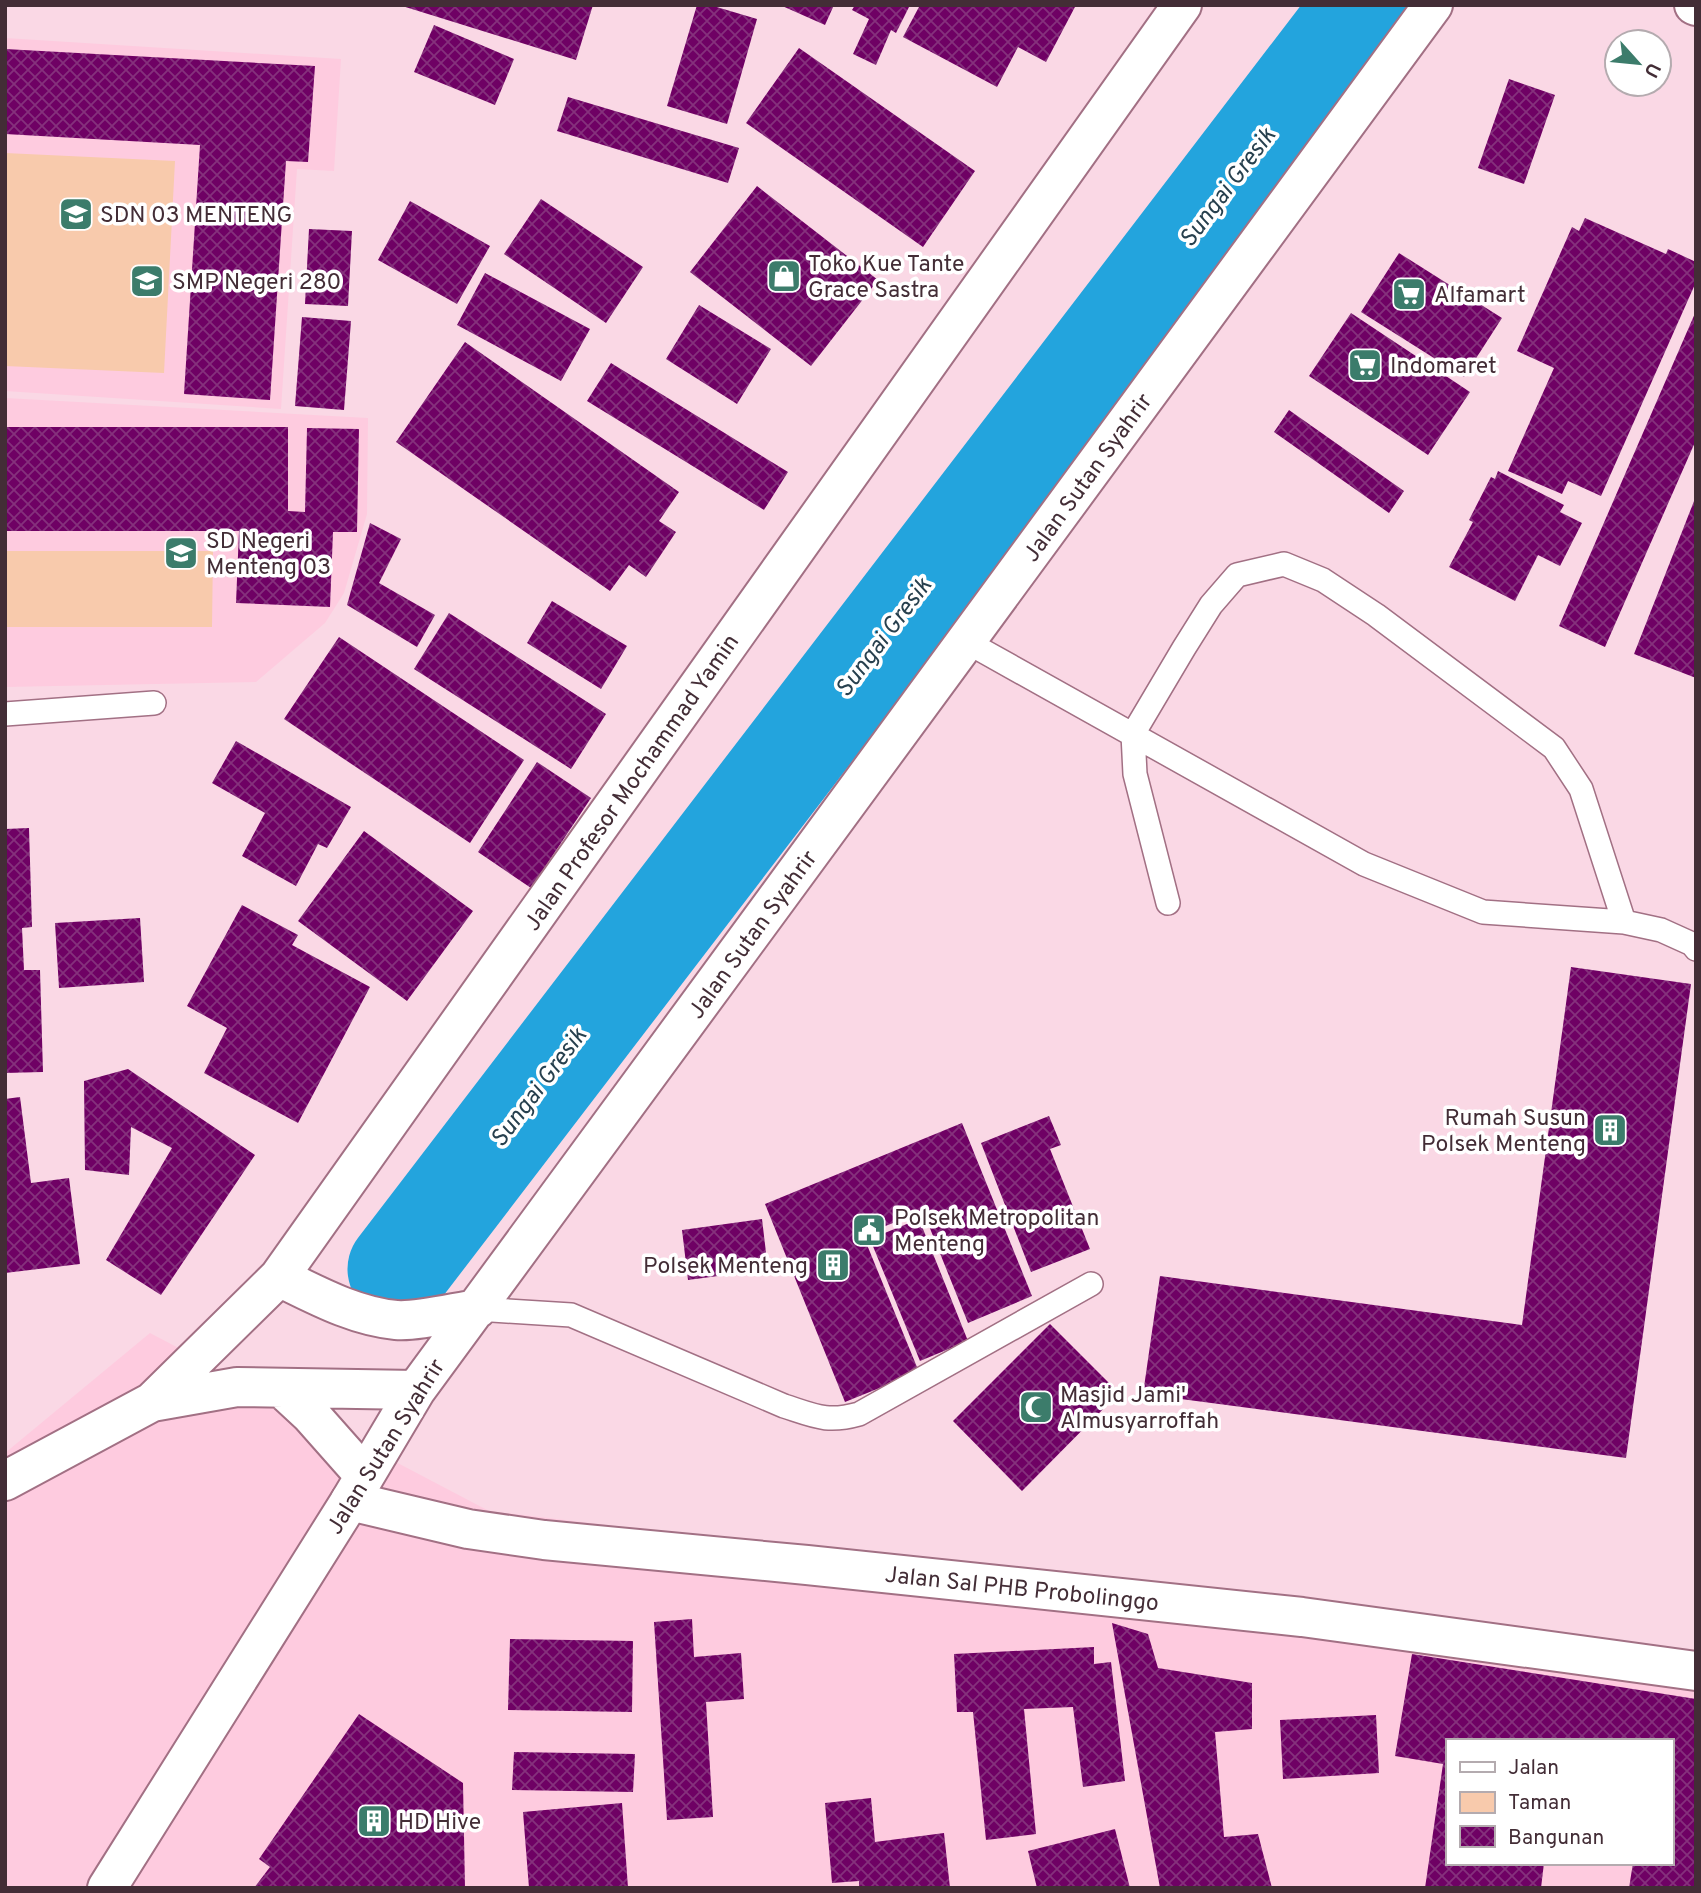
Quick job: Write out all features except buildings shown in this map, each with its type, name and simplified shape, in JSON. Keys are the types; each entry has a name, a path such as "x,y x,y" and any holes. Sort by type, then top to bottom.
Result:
{"street":[{"name":"Jalan Profesor Mochammad Yamin","path":"5,1481 152,1402 279,1277 1182,5"},
{"name":"Jalan Sutan Syahrir","path":"107,1888 416,1390 1433,5"},
{"path":"279,1277 326,1300 360,1312 398,1320 477,1309"},
{"path":"152,1402 237,1387 416,1390"},
{"path":"283,1389 310,1414 357,1488"},
{"name":"Jalan Sal PHB Probolinggo","path":"357,1488 468,1529 544,1540 1302,1617 1696,1671"}],"lane":[{"path":"1168,903 1135,774 1133,734 1211,606 1237,575 1284,564 1323,580 1376,615 1554,748 1580,789 1624,922"},
{"path":"967,642 1364,864 1483,912 1624,922 1661,930 1692,944 1696,949"},
{"path":"5,714 154,703"},
{"path":"477,1309 571,1315 784,1406 838,1420 859,1414 1091,1284"}],"shaded area":[{"name":"SMP Negeri 280","path":"5,38 341,59 334,171 297,169 281,409 5,391"},
{"name":"SD Negeri Menteng 03","path":"5,398 368,418 367,514 344,593 325,623 256,682 5,687"},
{"path":"150,1333 489,1511 1696,1654 1696,1888 5,1888 5,1453"}],"green space":[{"path":"5,153 175,161 164,373 5,366"},
{"path":"7,551 213,551 212,627 6,627"}],"waterway":[{"name":"Sungai Gresik","path":"399,1269 1366,5"}],"place":[{"name":"SDN 03 MENTENG","path":"76,214"},
{"name":"Toko Kue Tante Grace Sastra","path":"784,276"},
{"name":"SMP Negeri 280","path":"147,281"},
{"name":"Alfamart","path":"1409,294"},
{"name":"Indomaret","path":"1365,365"},
{"name":"SD Negeri Menteng 03","path":"181,553"},
{"name":"Rumah Susun Polsek Menteng","path":"1610,1130"},
{"name":"Polsek Metropolitan Menteng","path":"869,1230"},
{"name":"Polsek Menteng","path":"833,1265"},
{"name":"Masjid Jami' Almusyarroffah","path":"1036,1407"},
{"name":"HD Hive","path":"374,1821"}]}
